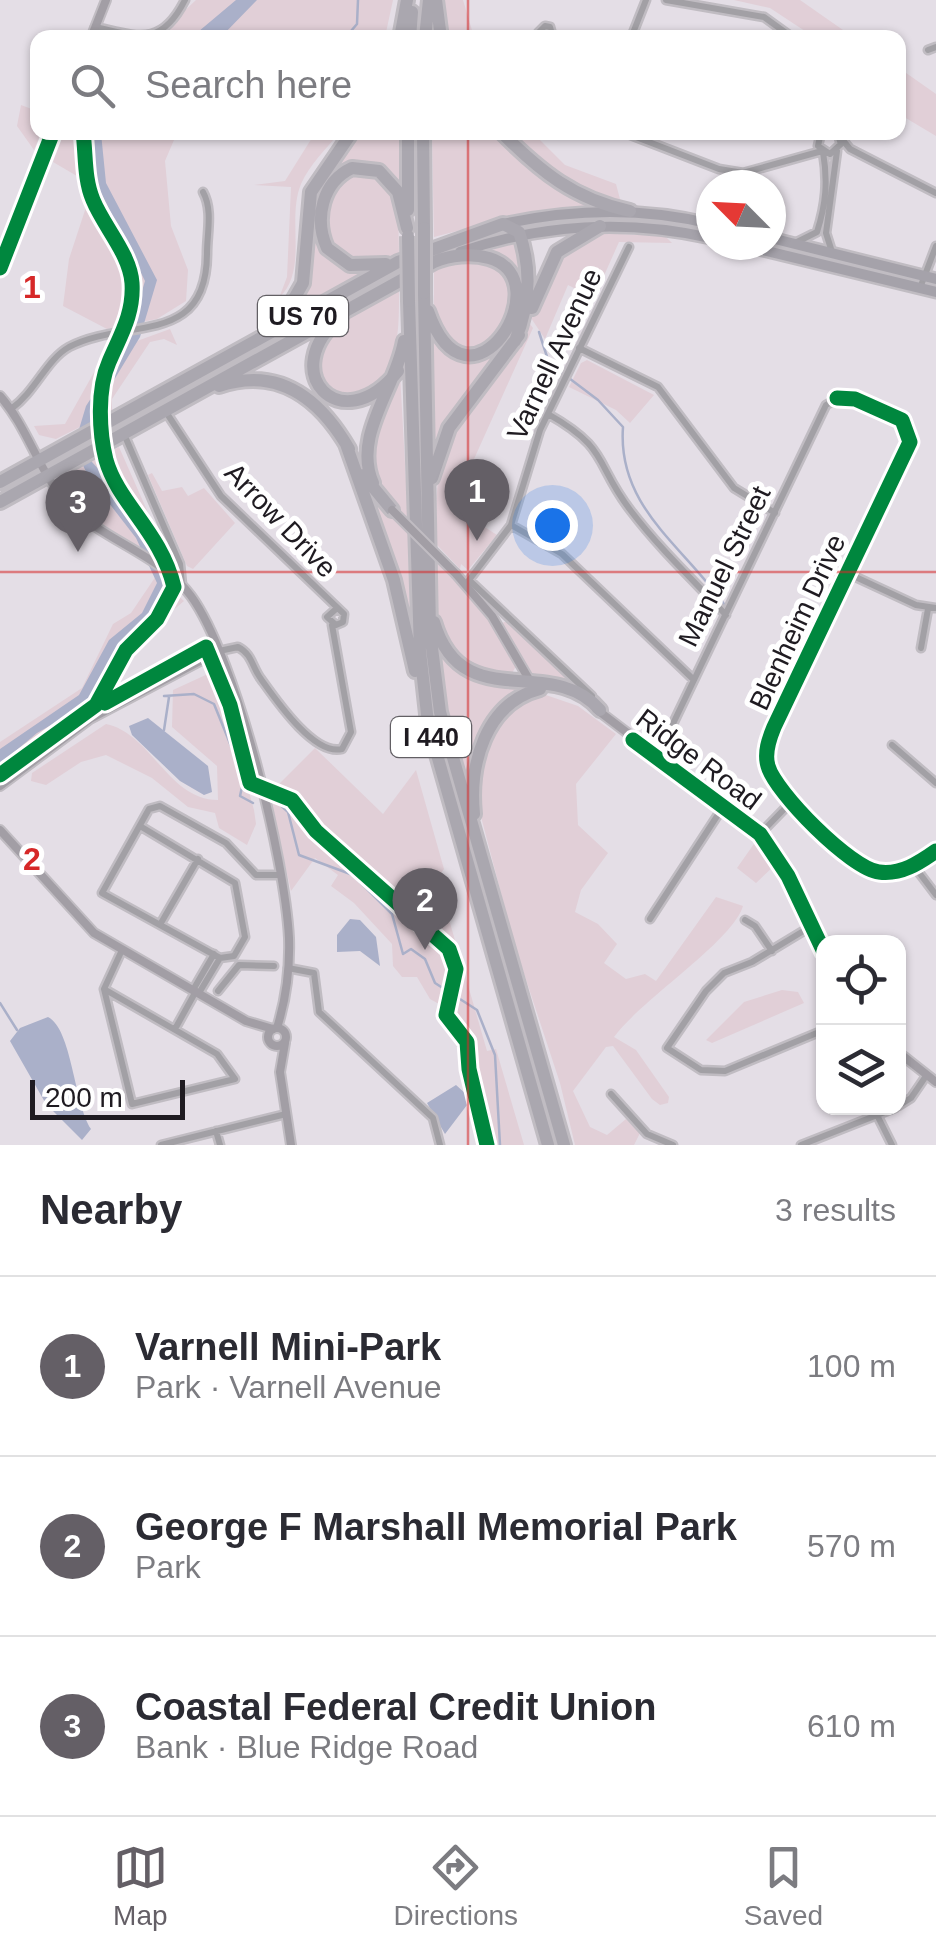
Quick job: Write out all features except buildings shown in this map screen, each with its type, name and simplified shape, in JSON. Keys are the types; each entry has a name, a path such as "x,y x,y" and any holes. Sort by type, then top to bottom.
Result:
{"highway":[{"path":"402,30 410,0"},
{"path":"410,0 410,30"},
{"path":"426,30 432,0"},
{"path":"432,0 439,30"},
{"path":"270,334 301,290 314,187 346,140"},
{"name":"I 440","path":"408,140 420,652 428,723 548,1145"},
{"name":"I 440","path":"422,140 429,604 440,712 564,1145"},
{"path":"510,140 569,192 630,211"},
{"path":"398,262 356,266 330,252 321,218 330,185 352,168 380,171 396,187 408,232"},
{"path":"503,224 520,236 528,290 516,341"},
{"name":"US 70","path":"0,482 398,262 503,224"},
{"path":"428,506 438,453 449,428 516,341 553,256 570,241 600,226"},
{"path":"424,296 438,337 462,354 492,348 510,324 516,294 506,268 484,257 445,257"},
{"name":"US 70","path":"0,502 445,257"},
{"path":"370,295 323,334 312,362 315,380 331,398 358,402 379,392 398,372"},
{"path":"392,510 371,478 367,454 398,372 409,307"},
{"path":"194,395 243,380 278,382 320,407 368,484 392,510"},
{"path":"346,444 394,580 428,723"},
{"path":"429,604 440,639 458,664 480,677 572,690 600,710"},
{"path":"512,682 520,665"},
{"path":"476,842 472,780 480,746 507,708 535,686"}],"main road":[{"name":"US 70","path":"503,224 562,214 630,211 696,222"},
{"name":"US 70","path":"445,257 520,236 600,226 696,236"},
{"path":"786,242 931,277"},
{"path":"820,264 828,252"},
{"path":"786,256 936,292"}],"street":[{"path":"94,30 106,0"},
{"path":"158,30 173,20 185,0"},
{"path":"635,30 646,0"},
{"path":"666,0 764,17 782,30"},
{"path":"95,27 106,30"},
{"path":"0,266 50,140"},
{"path":"645,140 731,172 762,171 809,154 850,150"},
{"path":"809,154 816,140"},
{"path":"792,244 817,232 827,185 818,140"},
{"path":"828,252 826,233 838,140"},
{"path":"843,140 850,150 936,193"},
{"path":"11,409 33,392 63,351 154,327 190,310 203,287 210,204 203,192"},
{"path":"920,288 931,277 936,246"},
{"name":"Varnell Avenue","path":"468,582 511,525 532,451 629,248"},
{"path":"580,348 658,387 734,488 775,513"},
{"path":"0,396 72,508 178,582 202,614 219,651 244,728 288,920 280,1072 291,1145"},
{"name":"Manuel Street","path":"656,758 826,405 837,398"},
{"name":"Blenheim Drive","path":"837,398 855,399 902,420 910,434 906,454 767,747 768,767 792,800 860,866 882,873 914,866"},
{"name":"Arrow Drive","path":"165,410 221,496 336,608 344,619 332,624 327,618 336,608"},
{"path":"548,414 585,436 598,450 632,513 726,615"},
{"path":"117,437 180,564 178,582"},
{"name":"Ridge Road","path":"392,510 456,574 506,615 598,702 600,710 656,758 760,834 788,876 816,937"},
{"path":"511,525 562,554 694,680"},
{"path":"847,573 932,608 921,648"},
{"name":"Ridge Road","path":"468,582 535,686"},
{"path":"497,622 506,615"},
{"path":"0,786 90,719 219,651 238,646 246,650 261,680 314,740 334,751 347,745 351,732 332,624"},
{"path":"892,745 936,783"},
{"path":"760,834 792,800"},
{"path":"234,956 217,956 102,893 149,809 160,806 229,845 254,874 278,874"},
{"path":"650,919 723,808"},
{"path":"140,826 226,874 239,892 245,940 234,956"},
{"path":"0,830 65,906 122,950 246,1020 280,1033"},
{"path":"936,851 914,866 936,896"},
{"path":"161,923 198,858"},
{"path":"746,920 772,951"},
{"path":"810,926 715,981 667,1046 692,1066 724,1071 816,1033"},
{"path":"104,989 217,1054 235,1080 132,1104 104,989 122,950"},
{"path":"174,1030 217,956"},
{"path":"234,956 239,965"},
{"path":"239,965 274,966"},
{"path":"218,990 239,965"},
{"path":"288,968 314,973 319,1012 432,1118 440,1145"},
{"path":"246,1020 270,1042 280,1072"},
{"path":"270,1042 280,1033"},
{"path":"270,1042 280,1033"},
{"path":"906,1059 936,1082"},
{"path":"906,1101 926,1076"},
{"path":"611,1094 647,1134 673,1145"},
{"path":"161,1145 286,1114"},
{"path":"801,1145 877,1115 892,1145"},
{"path":"216,1131 220,1145"}],"shaded area":[{"path":"196,0 393,0 387,30 164,30"},
{"path":"442,0 463,0 472,30 448,30"},
{"path":"734,0 800,0 843,30 803,30 770,8"},
{"path":"906,73 936,94 936,136 906,118"},
{"path":"21,105 30,108 30,140 38,140 34,150 17,126"},
{"path":"61,140 174,140 165,161 171,226 188,270 186,301 157,319 107,329 63,306 69,259 90,195 82,179 53,162"},
{"path":"311,140 333,140 301,184 295,213 293,273 279,298 287,277 291,187 254,185 285,181"},
{"path":"352,140 400,140 401,186 378,166 331,180 323,249 333,261 369,271 297,309 307,271 315,196"},
{"path":"432,140 505,140 549,182 588,206 530,212 434,237"},
{"path":"515,140 540,140 565,165 616,184 621,203 559,181"},
{"path":"350,172 381,175 398,205 399,254 357,264 330,248 327,207"},
{"path":"597,233 665,236 672,243 619,242 594,298 568,285 545,339 531,318 554,259"},
{"path":"516,240 521,290 511,330 434,445 431,339 435,337 458,356 501,343 516,281 485,253"},
{"path":"457,261 485,264 496,269 510,285 510,309 502,329 474,352 450,345 434,312 434,268"},
{"path":"399,287 396,342 383,379 374,392 337,398 318,381 318,349 346,316"},
{"path":"530,324 533,328 461,488 461,512 497,535 468,570 461,564 460,569 437,545 437,498 444,453 462,419"},
{"path":"170,329 177,345 164,339 150,342 112,399 112,411 56,439 39,435 34,426 65,424 111,342 137,341"},
{"path":"587,360 654,395 630,423 616,410 569,387 581,363"},
{"path":"400,374 408,518 390,500 373,466 376,433"},
{"path":"119,447 173,569 95,518 71,492 66,479 70,472"},
{"path":"152,473 162,491 182,487 188,496 204,488 235,523 193,569 187,566 148,475"},
{"path":"368,492 408,531 410,616 407,616"},
{"path":"435,558 480,603 516,666 510,677 457,660 439,629"},
{"path":"156,576 184,601 135,643 128,642 89,708 0,771 0,742 82,688 113,624 131,613"},
{"path":"509,622 579,688 532,681 501,625"},
{"path":"438,647 450,661 528,685 529,690 506,706 465,776 444,697"},
{"path":"210,673 220,688 254,810 256,824 247,845 219,828 215,813 188,807 152,778 106,755 81,762 46,785 31,781 32,773 106,724 135,740 186,789 218,800 217,766 172,727 173,690"},
{"path":"540,693 578,706 616,734 576,784 578,825 608,853 581,890 575,912 598,924 617,944 604,963 626,979 645,974 656,981 716,897 743,906 722,936 614,1037 636,1050 669,1097 668,1103 660,1105 652,1099 613,1046 606,1047 573,1091 590,1127 607,1135 626,1119 640,1133 634,1145 575,1145 560,1083 514,943 478,805 482,750 499,721 519,702"},
{"path":"315,748 383,814 416,770 444,869 437,878 487,1051 496,1049 524,1145 483,1145 483,1102 468,1030 448,1009 430,999 417,977 402,977 393,966 392,944 354,903 331,886 338,875 315,858 291,891 269,794"},
{"path":"756,841 776,864 756,883 737,868"},
{"path":"782,990 798,992 804,1003 712,1043 706,1040 744,1002"}],"water":[{"path":"236,0 257,0 228,30 200,30"},
{"path":"92,140 102,140 106,183 157,280 140,337 91,418 89,447 92,462 118,491 151,541 167,584 147,620 118,645 92,702 37,733 0,764 0,749 79,695 109,640 142,613 157,583 136,538 88,476 74,446 86,406 126,344 145,281 94,179"},
{"path":"148,718 208,766 212,792 204,795 180,781 132,735 129,726"},
{"path":"350,919 360,920 376,937 380,966 360,951 337,952 337,935"},
{"path":"48,1017 56,1024 68,1051 91,1129 82,1140 46,1104 10,1041 20,1028"},
{"path":"456,1085 466,1094 467,1105 445,1134 427,1103"}],"waterway":[{"path":"352,30 357,24 358,0"},
{"path":"539,332 549,363 598,400 623,427 624,456 642,504 726,607"},
{"path":"164,696 194,694 214,704 244,778 240,796 253,803"},
{"path":"164,730 169,697"},
{"path":"273,798 288,812 299,855 353,875 392,914 403,954 411,949 425,959 435,983 477,1010 495,1055 500,1145"},
{"path":"0,1003 17,1030"}],"cycle path":[{"path":"0,268 50,140"},
{"path":"0,775 96,705 126,650 157,619 174,587 160,550 120,490 106,460 100,411 102,385 129,315 132,283 127,262 90,192 84,140"},
{"path":"837,398 855,399 902,420 910,442 774,727 768,746 768,766 799,810 833,844 866,868 895,872 936,851"},
{"path":"101,699 105,703 206,647 230,705 250,783 292,800 316,831 449,949 456,969 446,1015 467,1042 469,1069 487,1145"},
{"path":"633,740 760,834 788,876 816,935"}],"place":[{"name":"Varnell Mini-Park","path":"477,541"},
{"name":"Coastal Federal Credit Union","path":"78,552"},
{"name":"George F Marshall Memorial Park","path":"425,950"}]}
